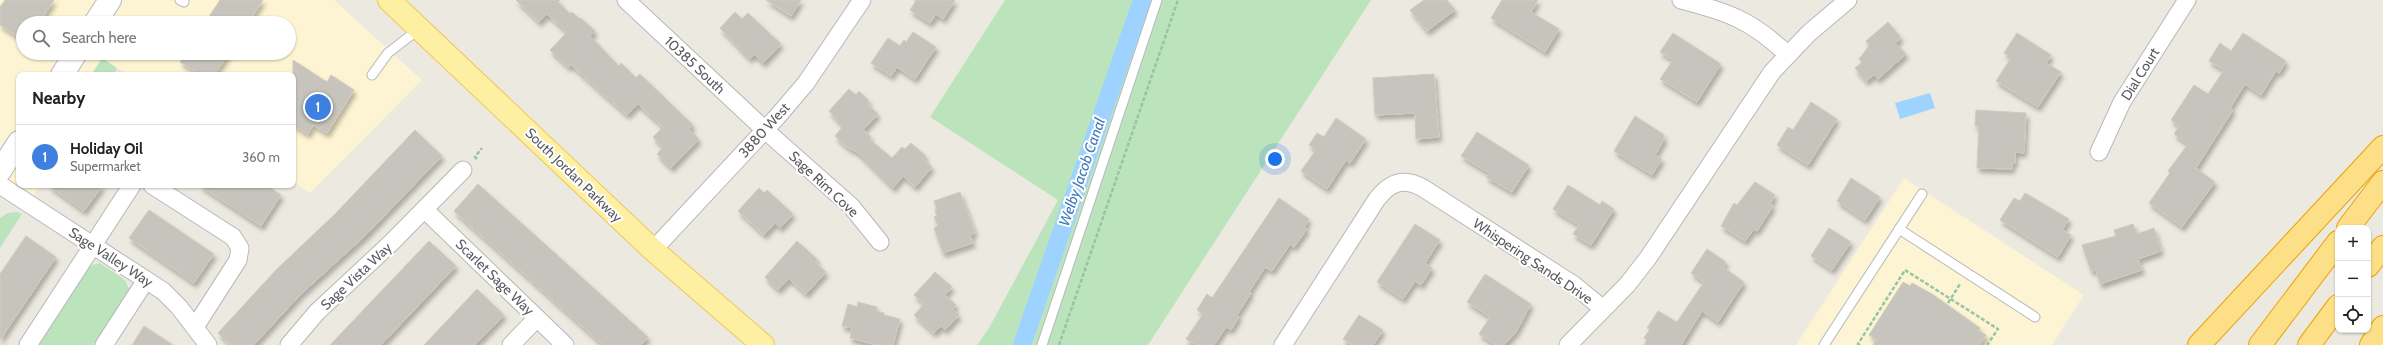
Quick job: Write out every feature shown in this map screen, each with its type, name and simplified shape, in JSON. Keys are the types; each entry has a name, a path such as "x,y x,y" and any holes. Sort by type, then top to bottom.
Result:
{"highway":[{"path":"2199,345 2383,147"},
{"path":"2350,225 2383,182"},
{"path":"2260,345 2335,246"},
{"path":"2371,262 2383,247"},
{"path":"2309,345 2335,310"},
{"path":"2372,345 2383,327"}],"main road":[{"path":"100,16 110,0"},
{"name":"South Jordan Parkway","path":"389,0 653,250 763,345"},
{"path":"64,72 72,60"},
{"path":"0,171 16,147"}],"street":[{"name":"10385 South","path":"626,0 765,130"},
{"name":"3880 West","path":"653,250 765,130 815,72 862,0"},
{"path":"1681,0 1738,17 1759,29 1787,54"},
{"name":"Whispering Sands Drive","path":"1283,345 1377,199 1391,185 1400,181 1408,181 1423,188 1574,285 1602,308 1627,285 1648,258 1758,90 1787,54 1848,0"},
{"name":"Dial Court","path":"2099,152 2122,102 2187,0"},
{"name":"Sage Rim Cove","path":"765,130 851,206 880,242"},
{"name":"Sage Vista Way","path":"289,345 317,312 425,210 463,170"},
{"name":"Sage Valley Way","path":"0,185 146,280 171,298 208,345"},
{"path":"28,345 130,188"},
{"path":"157,188 233,237 240,248 238,260 195,327"},
{"name":"Scarlet Sage Way","path":"425,210 565,345"},
{"path":"104,345 146,280"},
{"path":"1568,345 1602,308"},
{"path":"511,345 537,318"}],"lane":[{"path":"1042,345 1157,0"},
{"path":"372,75 388,52 420,28"},
{"path":"1824,345 1922,194"},
{"path":"1899,229 2035,317"}],"path":[{"path":"1059,345 1178,0"},
{"path":"1860,345 1858,344 1905,270 1998,328 1987,345"},
{"path":"1948,303 1960,284"}],"shaded area":[{"path":"0,0 334,0 422,80 310,193 296,184 296,72 124,72 117,68 115,72 16,72 16,185 0,175"},
{"path":"1904,178 2084,295 2052,345 1796,345"},
{"path":"20,188 38,188 33,196"}],"green space":[{"path":"1005,0 1371,0 1148,345 977,345 989,328 1058,200 930,117"},
{"path":"101,60 105,60 117,68 115,72 93,72"},
{"path":"17,212 22,214 0,248 0,218 8,213"},
{"path":"100,263 125,280 129,289 93,345 37,345 88,266"}],"water":[{"path":"1930,93 1935,108 1900,119 1895,103"}],"building":[{"path":"5,0 54,0 44,16 16,16 16,35 0,25 0,7"},
{"path":"220,0 263,0 253,16 210,16"},
{"path":"516,0 560,0 558,2 570,14 572,12 580,19 581,18 595,31 590,36 619,66 621,63 636,78 640,74 693,125 689,129 699,139 671,168 657,154 663,147 653,137 663,127 638,104 627,115 571,65 568,67 550,50 567,32 547,14 539,22"},
{"path":"766,0 801,0 791,16"},
{"path":"914,0 955,0 943,19 936,14 930,23 910,10 916,1"},
{"path":"1424,0 1447,0 1455,10 1427,31 1410,10"},
{"path":"1502,0 1538,0 1531,12 1559,29 1545,52 1491,18"},
{"path":"735,12 742,19 748,13 781,44 763,63 754,54 750,59 720,28"},
{"path":"1888,22 1901,38 1895,43 1906,54 1878,79 1874,75 1866,81 1855,68 1862,62 1859,59 1869,46 1866,41"},
{"path":"913,32 936,47 915,79 897,67 891,76 871,63 888,38 900,46 904,40 906,42"},
{"path":"1673,33 1721,64 1697,102 1660,79 1673,60 1660,52"},
{"path":"2017,33 2051,55 2046,63 2061,72 2038,107 1996,81 2011,58 2004,53"},
{"path":"2243,33 2286,61 2279,73 2276,71 2261,95 2245,84 2230,108 2233,110 2196,168 2215,182 2182,227 2149,203 2170,173 2168,171 2188,144 2174,134 2179,126 2171,120 2194,85 2208,94 2224,70 2209,61 2220,43 2231,51"},
{"path":"181,60 224,60 216,72 196,72 180,62"},
{"path":"293,60 327,82 331,75 354,90 327,133 313,125 308,134 296,127 296,72 293,72"},
{"path":"1434,74 1439,137 1416,139 1415,113 1375,115 1373,78"},
{"path":"849,89 856,95 859,91 869,101 867,104 878,114 863,130 871,137 869,139 892,158 902,147 905,149 911,143 926,156 923,159 932,167 915,187 903,176 893,188 857,152 847,147 835,136 843,126 829,111"},
{"path":"1811,102 1837,119 1808,165 1777,145 1788,127 1793,130"},
{"path":"1976,110 2026,113 2024,153 2015,152 2015,163 2012,163 2012,169 1977,168 1979,126 1975,126"},
{"path":"1635,116 1663,134 1664,140 1655,155 1662,159 1652,175 1614,151"},
{"path":"1336,118 1366,139 1350,163 1346,160 1327,189 1301,171 1316,150 1309,145 1317,133 1324,137"},
{"path":"415,130 442,156 365,236 300,295 254,345 231,345 218,333 276,270 335,214"},
{"path":"1477,132 1529,165 1512,192 1486,177 1489,173 1461,156"},
{"path":"1851,178 1880,197 1865,220 1837,201"},
{"path":"1755,182 1775,195 1770,204 1773,206 1757,231 1754,229 1745,241 1721,226 1734,203 1737,205"},
{"path":"478,184 648,337 641,345 603,345 454,211"},
{"path":"1568,185 1600,205 1602,201 1614,209 1591,245 1573,234 1579,225 1553,209"},
{"path":"52,188 101,188 84,211"},
{"path":"204,188 270,188 281,195 261,226"},
{"path":"759,188 764,193 767,190 793,214 780,228 775,223 764,235 738,211"},
{"path":"960,192 975,233 970,235 973,243 943,253 934,228 938,226 934,217 937,216 935,210 937,209 934,201"},
{"path":"2025,193 2069,219 2062,230 2071,235 2058,257 2000,220 2014,198 2020,201"},
{"path":"1279,198 1309,219 1304,227 1307,229 1294,247 1290,244 1272,271 1265,267 1249,292 1251,293 1237,315 1239,317 1231,330 1226,327 1214,345 1196,345 1186,339 1203,314 1197,310 1207,294 1212,298"},
{"path":"149,210 214,254 194,283 129,238"},
{"path":"1415,224 1440,240 1425,263 1432,268 1421,285 1415,281 1403,299 1377,282"},
{"path":"2133,224 2137,234 2154,228 2161,251 2138,259 2142,270 2100,284 2096,270 2091,271 2082,245 2116,236 2114,230"},
{"path":"1829,228 1851,242 1832,270 1811,256"},
{"path":"26,236 56,257 0,340 0,274"},
{"path":"429,241 456,266 381,345 330,345"},
{"path":"797,241 818,260 815,262 826,272 806,294 789,279 778,290 765,277"},
{"path":"1707,249 1726,262 1723,267 1744,282 1718,322 1702,311 1681,345 1644,345 1647,340 1644,338 1650,329 1647,328 1658,311 1677,322 1704,282 1691,273"},
{"path":"935,272 952,287 945,295 956,305 953,309 959,315 945,330 941,326 934,333 914,315 924,304 914,295"},
{"path":"1485,274 1531,304 1516,332 1504,345 1496,345 1479,334 1490,317 1467,302"},
{"path":"1903,282 1910,286 1912,283 1932,294 1980,328 1978,330 1986,335 1979,345 1873,345 1876,340 1869,335"},
{"path":"477,289 504,315 475,345 424,345"},
{"path":"858,302 877,307 876,311 884,313 884,315 900,319 893,345 877,345 850,338 852,328 842,326 848,304 857,307"},
{"path":"1359,315 1383,330 1373,345 1352,345 1343,339"},
{"path":"144,326 173,345 132,345"}],"waterway":[{"name":"Welby Jacob Canal","path":"1022,345 1142,0"}],"place":[{"name":"Holiday Oil","path":"318,107"}]}
